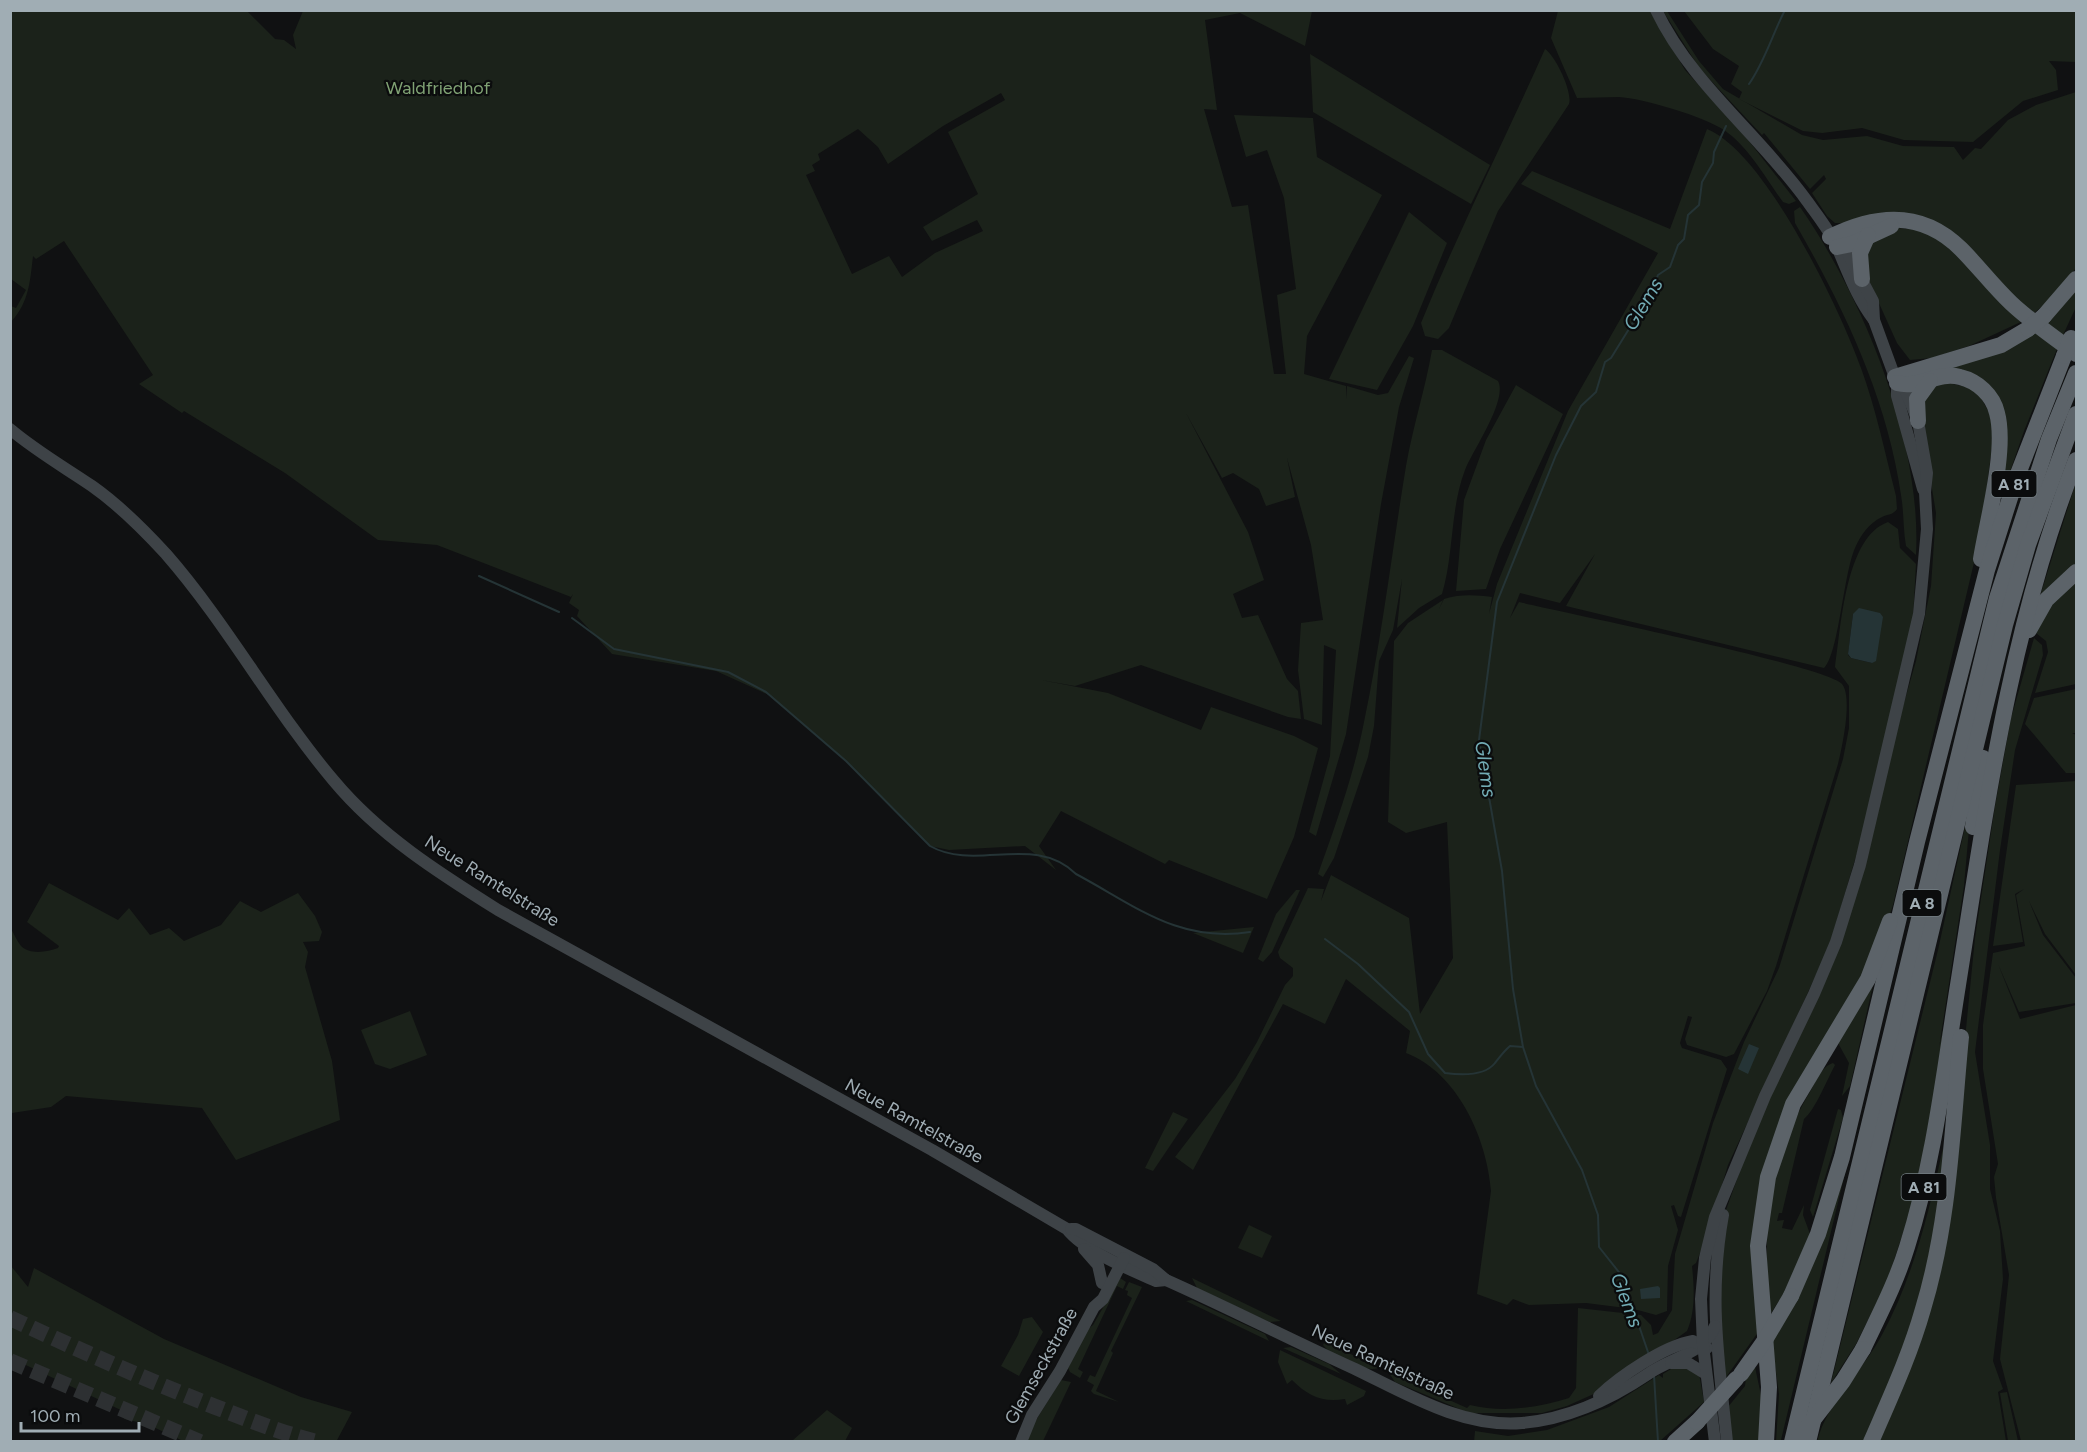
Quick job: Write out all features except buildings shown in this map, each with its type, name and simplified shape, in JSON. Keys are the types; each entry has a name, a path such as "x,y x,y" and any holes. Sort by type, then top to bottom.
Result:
{"highway":[{"path":"1834,242 1879,219 1900,218 1919,225 1953,242 2012,304 2072,344"},
{"path":"1834,242 1852,244 1887,227 1919,225"},
{"path":"1862,279 1860,257 1868,235"},
{"path":"1896,380 2001,345 2028,329 2044,316 2076,279"},
{"name":"A 81","path":"1675,1442 1738,1377 1770,1333 1791,1296 1818,1234 1842,1157 1917,842 1974,616 2016,479 2072,344"},
{"name":"A 8","path":"1794,1442 1997,598 2038,469 2076,373"},
{"path":"1896,380 1912,386 1956,376 1973,382 1990,397 1997,413 1998,447 1974,616"},
{"path":"1917,421 1917,399 1931,380"},
{"name":"A 8","path":"1808,1442 2000,648 2028,545 2076,414"},
{"name":"A 81","path":"1794,1442 1844,1381 1863,1348 1893,1287 1920,1205 1936,1127 1992,777 2023,623 2043,555 2076,460"},
{"path":"2015,662 2046,600 2076,572"},
{"path":"1961,968 1960,939 1975,810 2000,648"},
{"path":"1766,1442 1769,1387 1758,1259 1761,1210 1768,1177 1793,1104 1868,979 1917,842"},
{"path":"1870,1442 1906,1359 1924,1309 1943,1222 1954,1137 1969,960 1968,928"}],"main road":[{"path":"1656,10 1694,72 1764,147 1834,242 1840,260 1874,320 1896,380 1897,396 1924,492"},
{"path":"1834,242 1847,252 1862,279 1873,301 1874,320"},
{"path":"1683,1343 1696,1321 1701,1299 1705,1258 1715,1217 1765,1096 1814,994 1854,888 1911,653 1925,548 1924,492 1927,473 1917,421 1909,397 1896,380"},
{"name":"Neue Ramtelstraße","path":"10,429 108,499 165,553 192,586 321,766 356,804 396,841 448,879 498,910 932,1150 1156,1281 1166,1280 1459,1416 1483,1421 1520,1423 1552,1418 1618,1394 1643,1370 1683,1343 1696,1341 1703,1345 1698,1350 1662,1358"},
{"path":"1727,1442 1715,1326 1714,1272 1728,1187"},
{"path":"1071,1233 1098,1265 1102,1283"},
{"name":"Glemseckstraße","path":"1094,1307 1095,1296 1102,1283 1120,1260"},
{"name":"Glemseckstraße","path":"1021,1442 1032,1415 1060,1371 1094,1307 1103,1299 1120,1260"},
{"path":"1701,1299 1703,1345 1715,1442"},
{"path":"1703,1345 1715,1326"},
{"path":"1703,1345 1716,1355 1718,1364"},
{"path":"1662,1358 1688,1363 1706,1374"}],"green space":[{"name":"Waldfriedhof","path":"11,11 247,11 275,39 284,40 296,49 293,35 303,11 1312,11 1305,46 1240,13 1205,20 1217,110 1204,109 1232,207 1248,205 1274,374 1286,374 1277,295 1296,289 1284,198 1267,150 1246,157 1234,115 1313,118 1317,157 1382,195 1307,336 1304,374 1346,386 1346,399 1347,386 1378,395 1388,393 1409,356 1414,358 1399,407 1381,504 1346,734 1316,836 1309,832 1330,756 1336,650 1324,645 1322,725 1304,719 1298,670 1301,623 1323,620 1311,545 1287,458 1295,497 1266,506 1259,489 1233,473 1222,478 1186,413 1248,532 1264,580 1233,594 1242,618 1258,615 1287,679 1298,691 1301,719 1288,717 1141,665 1075,686 1041,680 1108,693 1201,730 1211,707 1294,736 1318,748 1294,837 1267,899 1169,860 1165,864 1061,811 1039,846 1056,870 1025,846 949,850 930,846 846,761 771,696 716,671 612,654 577,616 579,610 569,603 573,594 571,597 437,545 378,540 285,473 184,411 182,413 139,384 153,375 64,241 36,259 33,256 25,299 11,322 11,306 16,308 26,290 11,279","holes":["1001,93 1005,100 948,132 978,194 923,227 932,241 977,220 983,231 935,253 902,277 889,256 852,274 806,175 815,171 812,165 820,160 818,154 858,129 878,147 888,164 943,126"]},
{"path":"1558,11 1650,11 1685,70 1741,131 1796,201 1789,204 1783,202 1741,145 1715,125 1673,109 1629,98 1577,98 1551,38"},
{"path":"1663,11 1667,11 1699,61 1723,89 1802,135 1823,140 1867,136 1903,146 1954,147 1963,160 1975,148 1981,149 2008,120 2036,105 2076,92 2076,268 2054,296 2033,314 1937,225 1835,223 1827,216 1812,193 1826,179 1824,175 1810,189 1764,133 1762,135 1700,69"},
{"path":"1684,11 2076,11 2076,62 2049,61 2056,70 2058,90 2023,101 1973,142 1904,140 1862,128 1822,133 1803,131 1739,99 1742,92 1731,84 1739,66 1713,49"},
{"path":"1545,49 1554,58 1562,74 1570,98 1569,104 1498,211 1449,328 1438,339 1425,336 1421,323"},
{"path":"1310,54 1490,165 1471,204 1313,112"},
{"path":"1707,129 1729,143 1753,168 1776,199 1798,235 1836,309 1866,384 1880,431 1897,509 1873,523 1857,543 1847,576 1833,647 1824,668 1566,606 1595,554 1560,603 1520,593 1510,618 1519,602 1791,665 1826,676 1842,684 1847,700 1847,711 1838,764 1776,966 1767,991 1734,1054 1726,1057 1687,1045 1685,1039 1692,1017 1688,1016 1680,1043 1682,1048 1721,1060 1727,1069 1681,1217 1678,1216 1674,1205 1671,1206 1678,1230 1668,1266 1667,1311 1656,1315 1634,1309 1586,1303 1529,1305 1513,1299 1507,1305 1477,1294 1491,1191 1483,1150 1476,1130 1455,1092 1441,1076 1406,1053 1410,1031 1346,979 1325,1024 1283,1004 1193,1170 1175,1157 1235,1079 1257,1042 1285,985 1293,976 1293,968 1280,958 1278,952 1308,888 1324,889 1321,901 1331,875 1409,918 1420,1014 1453,958 1447,822 1406,833 1388,822 1394,641 1408,623 1443,600 1439,609 1444,599 1468,595 1492,597 1489,614 1497,584 1568,411 1658,253 1521,184 1532,171 1670,229"},
{"path":"1800,207 1846,284 1884,373 1899,419 1909,466 1915,511 1916,555 1906,546 1902,501 1894,459 1874,389 1846,321 1795,223 1794,211"},
{"path":"1409,212 1447,243 1413,326 1377,390 1329,379"},
{"path":"1898,228 1919,230 1944,242 2023,321 1969,346 1932,358 1910,360 1897,343 1864,270 1868,242"},
{"path":"2076,287 2076,307 2063,335 2046,323"},
{"path":"2036,331 2057,349 2024,431 1994,518 2001,413 1950,367"},
{"path":"1432,350 1442,350 1498,381 1500,389 1498,400 1460,485 1449,563 1442,594 1419,608 1397,628 1402,579 1393,630 1379,661 1374,726 1368,757 1334,858 1323,877 1318,874 1350,780 1364,722 1382,626 1406,466"},
{"path":"1939,381 1976,389 1995,423 1981,533 1893,905 1881,941 1767,1165 1759,1331 1724,1380 1717,1327 1726,1210 1754,1132 1823,985 1916,661 1931,586 1936,513 1919,410"},
{"path":"1516,385 1563,414 1500,549 1486,589 1456,591 1464,500 1486,440"},
{"path":"2076,482 2076,566 2040,596"},
{"path":"1888,522 1898,529 1900,548 1916,564 1913,618 1865,826 1829,947 1728,1165 1706,1238 1696,1263 1692,1266 1693,1307 1687,1331 1607,1388 1567,1406 1542,1413 1469,1413 1395,1382 1389,1373 1467,1408 1470,1405 1507,1409 1557,1402 1569,1398 1576,1388 1578,1308 1641,1315 1651,1325 1653,1335 1658,1333 1672,1310 1675,1254 1713,1123 1744,1042 1779,968 1843,759 1849,728 1849,686 1835,667 1840,630 1854,564 1862,546 1874,531","holes":["1853,614 1872,663 1851,658 1848,655"]},
{"path":"2076,578 2076,684 2035,693 2048,652 2046,641 2036,633 2042,615"},
{"path":"2034,638 2042,645 2043,655 2015,750 1975,1052 1990,1145 1990,1189 2000,1231 2003,1279 1993,1361 2003,1389 1998,1392 2006,1441 1876,1442 1911,1357 1964,1049 1975,938 1995,806 2011,718"},
{"path":"2076,689 2076,733 2072,733 2076,735 2076,773 2066,773 2025,724 2034,698"},
{"path":"2076,781 2076,975 2045,934 2029,901 2043,935 2076,978 2076,1003 2019,1012 1998,964 2020,1019 2076,1005 2076,1441 2021,1441 2000,1359 2009,1275 1996,1198 1994,1177 1998,1164 1983,1069 1983,1025 1993,953 2025,946 2016,895 2024,889 2015,894 2023,942 1993,946 2016,785"},
{"path":"1972,795 1964,886 1939,1048 1944,1024 1942,1050 1915,1197 1886,1284 1856,1344 1831,1383 1938,950"},
{"path":"49,883 118,920 129,908 150,935 169,928 184,941 221,925 240,901 261,912 298,893 315,916 322,932 319,941 303,942 308,952 305,967 332,1061 340,1120 236,1160 202,1108 66,1096 51,1107 12,1113 11,1119 11,929 21,946 29,951 58,948 59,946 27,922"},
{"path":"1296,890 1300,890 1272,952 1263,962 1258,959 1276,914"},
{"path":"1254,927 1243,953 1193,933"},
{"path":"1873,985 1850,1086 1842,1096 1849,1063 1838,1043"},
{"path":"410,1011 427,1055 390,1069 375,1064 361,1030"},
{"path":"1833,1063 1835,1065 1821,1094 1804,1119 1782,1213 1779,1213 1777,1221 1784,1220 1782,1228 1792,1230 1804,1205 1803,1215 1810,1234 1784,1293 1769,1316 1768,1227 1776,1172 1796,1118 1820,1074"},
{"path":"1838,1109 1841,1110 1843,1118 1813,1217 1810,1210"},
{"path":"1173,1112 1188,1119 1153,1171 1145,1168"},
{"path":"1853,1140 1781,1440 1776,1441 1779,1394 1772,1343"},
{"path":"1943,1148 1944,1178 1919,1305 1866,1441 1817,1442 1837,1399 1875,1347 1894,1311 1912,1266"},
{"path":"1249,1225 1272,1236 1262,1258 1238,1248"},
{"path":"11,1266 28,1287 34,1268 164,1339 301,1397 352,1412 336,1442 183,1441 147,1424 124,1419 125,1412 11,1358"},
{"path":"1120,1278 1126,1282 1123,1289 1117,1286 1078,1369 1083,1372 1080,1378 1068,1368 1087,1330 1093,1325"},
{"path":"1192,1278 1281,1321 1269,1322 1197,1288"},
{"path":"1129,1282 1142,1287 1111,1351 1113,1353 1096,1391 1119,1402 1094,1394 1091,1391 1094,1385 1087,1381 1090,1375 1095,1377 1132,1298 1125,1290"},
{"path":"1192,1300 1265,1334 1269,1341 1186,1301"},
{"path":"1032,1317 1043,1332 1019,1376 1001,1366 1018,1335 1023,1319"},
{"path":"1325,1341 1378,1368 1357,1366 1340,1358 1323,1345"},
{"path":"1291,1347 1329,1364 1341,1374 1283,1348"},
{"path":"1280,1350 1366,1391 1364,1396 1347,1405 1345,1399 1330,1400 1316,1397 1292,1380 1287,1384 1278,1362"},
{"path":"1755,1367 1762,1400 1759,1441 1731,1441 1728,1407 1745,1386 1746,1378"},
{"path":"1684,1368 1699,1373 1704,1402 1660,1441 1474,1442 1475,1431 1508,1436 1547,1430 1609,1407 1659,1375 1663,1378 1663,1374 1671,1369"},
{"path":"1061,1380 1071,1382 1043,1441 1025,1442 1028,1433"},
{"path":"2007,1392 2018,1441 2008,1441 2000,1393"},
{"path":"827,1410 852,1428 845,1441 792,1441"}],"shaded area":[{"path":"1859,608 1880,613 1883,617 1876,661 1872,663 1851,658 1848,654 1853,614"},
{"path":"1749,1044 1759,1048 1748,1074 1738,1069"},
{"path":"1658,1286 1660,1298 1641,1299 1640,1289"}],"waterway":[{"name":"Glems","path":"1749,84 1760,66 1785,10"},
{"name":"Glems","path":"1649,1355 1622,1276 1599,1247 1598,1215 1582,1170 1536,1086 1523,1047 1513,989 1502,871 1479,740 1497,602 1556,455 1581,406 1596,392 1605,362 1611,358 1637,316 1646,307 1658,275 1670,267 1678,245 1684,239 1688,215 1699,205 1702,182 1713,163 1714,152 1726,126"},
{"path":"479,576 559,612"},
{"path":"572,618 614,649 728,672 766,692 846,761 930,846 948,853 966,856 1023,854 1042,856 1060,862 1076,874 1138,909 1179,927 1224,934 1250,932"},
{"path":"1325,939 1358,964 1409,1012 1428,1054 1445,1073 1465,1074 1485,1071 1510,1046 1523,1047"},
{"name":"Glems","path":"1654,1375 1658,1442"}],"tunnel":[{"path":"10,1318 187,1396 264,1426 317,1442"},
{"path":"10,1361 200,1442"}]}
